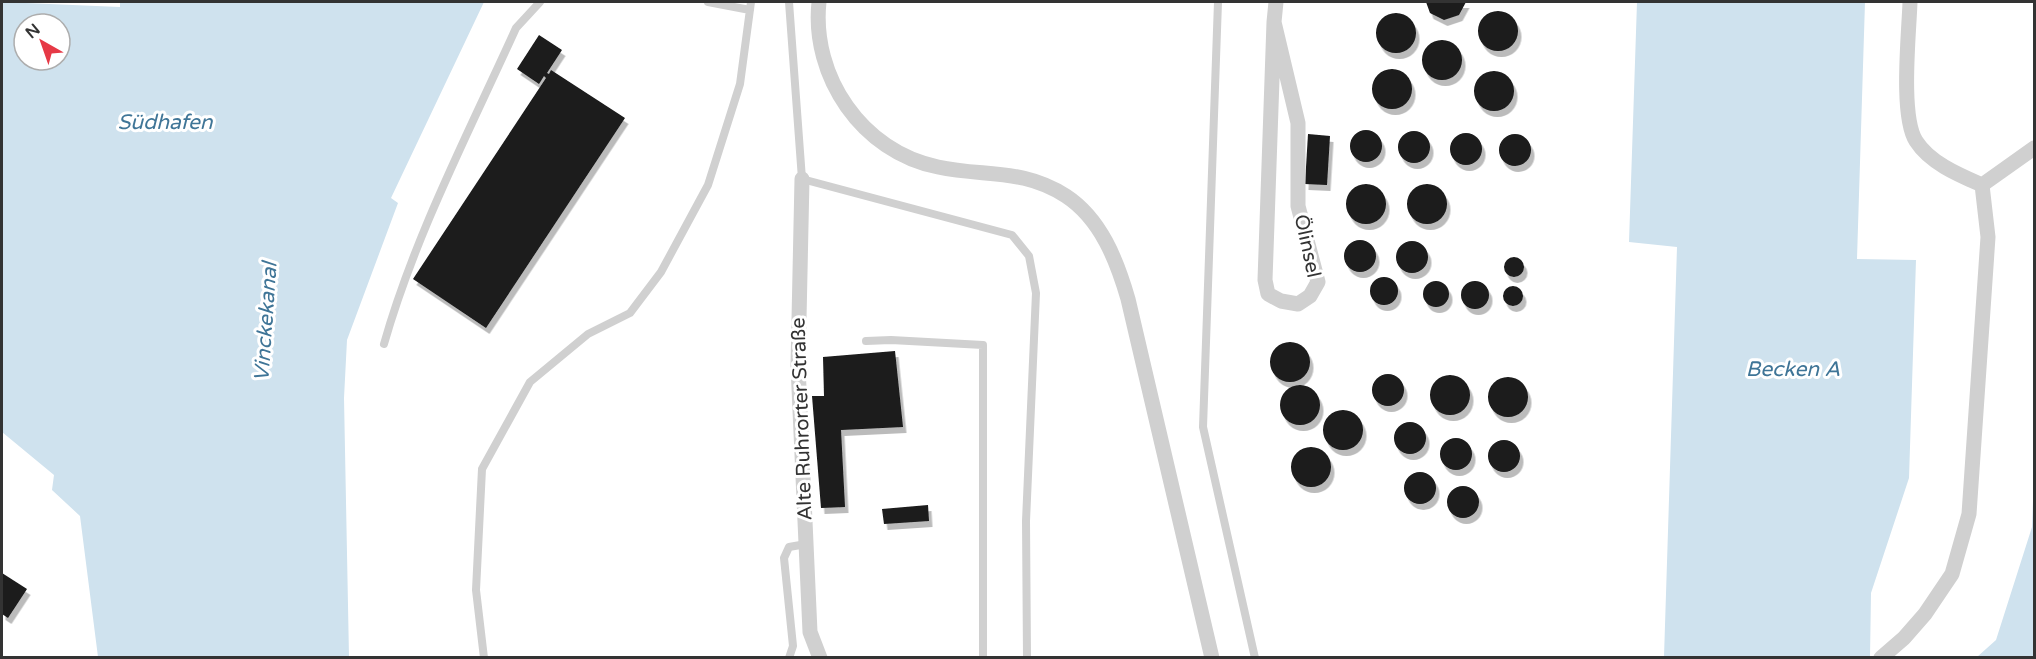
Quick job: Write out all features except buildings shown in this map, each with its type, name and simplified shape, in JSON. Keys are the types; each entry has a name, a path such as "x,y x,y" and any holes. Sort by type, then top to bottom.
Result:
{"street":[{"path":"819,2 818,40 828,76 843,103 870,132 898,151 935,167 1017,175 1056,190 1079,207 1112,250 1128,299 1212,657"},
{"name":"Ölinsel","path":"1274,22 1298,123 1298,206 1318,282 1310,296 1298,304 1281,301 1268,294 1264,280 1274,22 1275,2"},
{"path":"1910,2 1907,104 1915,140 1953,172 1982,185"},
{"path":"1982,185 2034,148"},
{"name":"Alte Ruhrorter Straße","path":"802,179 798,366 810,632 820,657"},
{"path":"1881,657 1925,614 1952,574 1969,514 1988,237 1982,185"}],"lane":[{"path":"384,344 397,298 516,28 540,2"},
{"path":"484,657 476,590 482,469 530,382 588,334 630,313 661,272 708,184 740,84 750,6 708,2"},
{"path":"789,2 802,179 1012,236 1029,256 1036,293 1026,521 1027,657"},
{"path":"1218,2 1203,427 1255,657"},
{"path":"866,341 891,340 983,345 983,657"},
{"path":"789,657 793,646 784,558 789,547 806,544"}],"water":[{"path":"2,2 120,7 120,2 484,2 391,198 398,203 347,340 344,398 349,657 98,657 80,516 52,490 54,475 2,432"},
{"name":"Becken A","path":"1637,2 1865,2 1857,259 1916,260 1909,478 1871,593 1870,657 1664,657 1677,247 1629,242"},
{"path":"2034,475 2034,657 1977,657 1996,640 2032,527"}],"water label":[{"name":"Südhafen","path":"165,122"},
{"name":"Vinckekanal","path":"266,322"}]}
